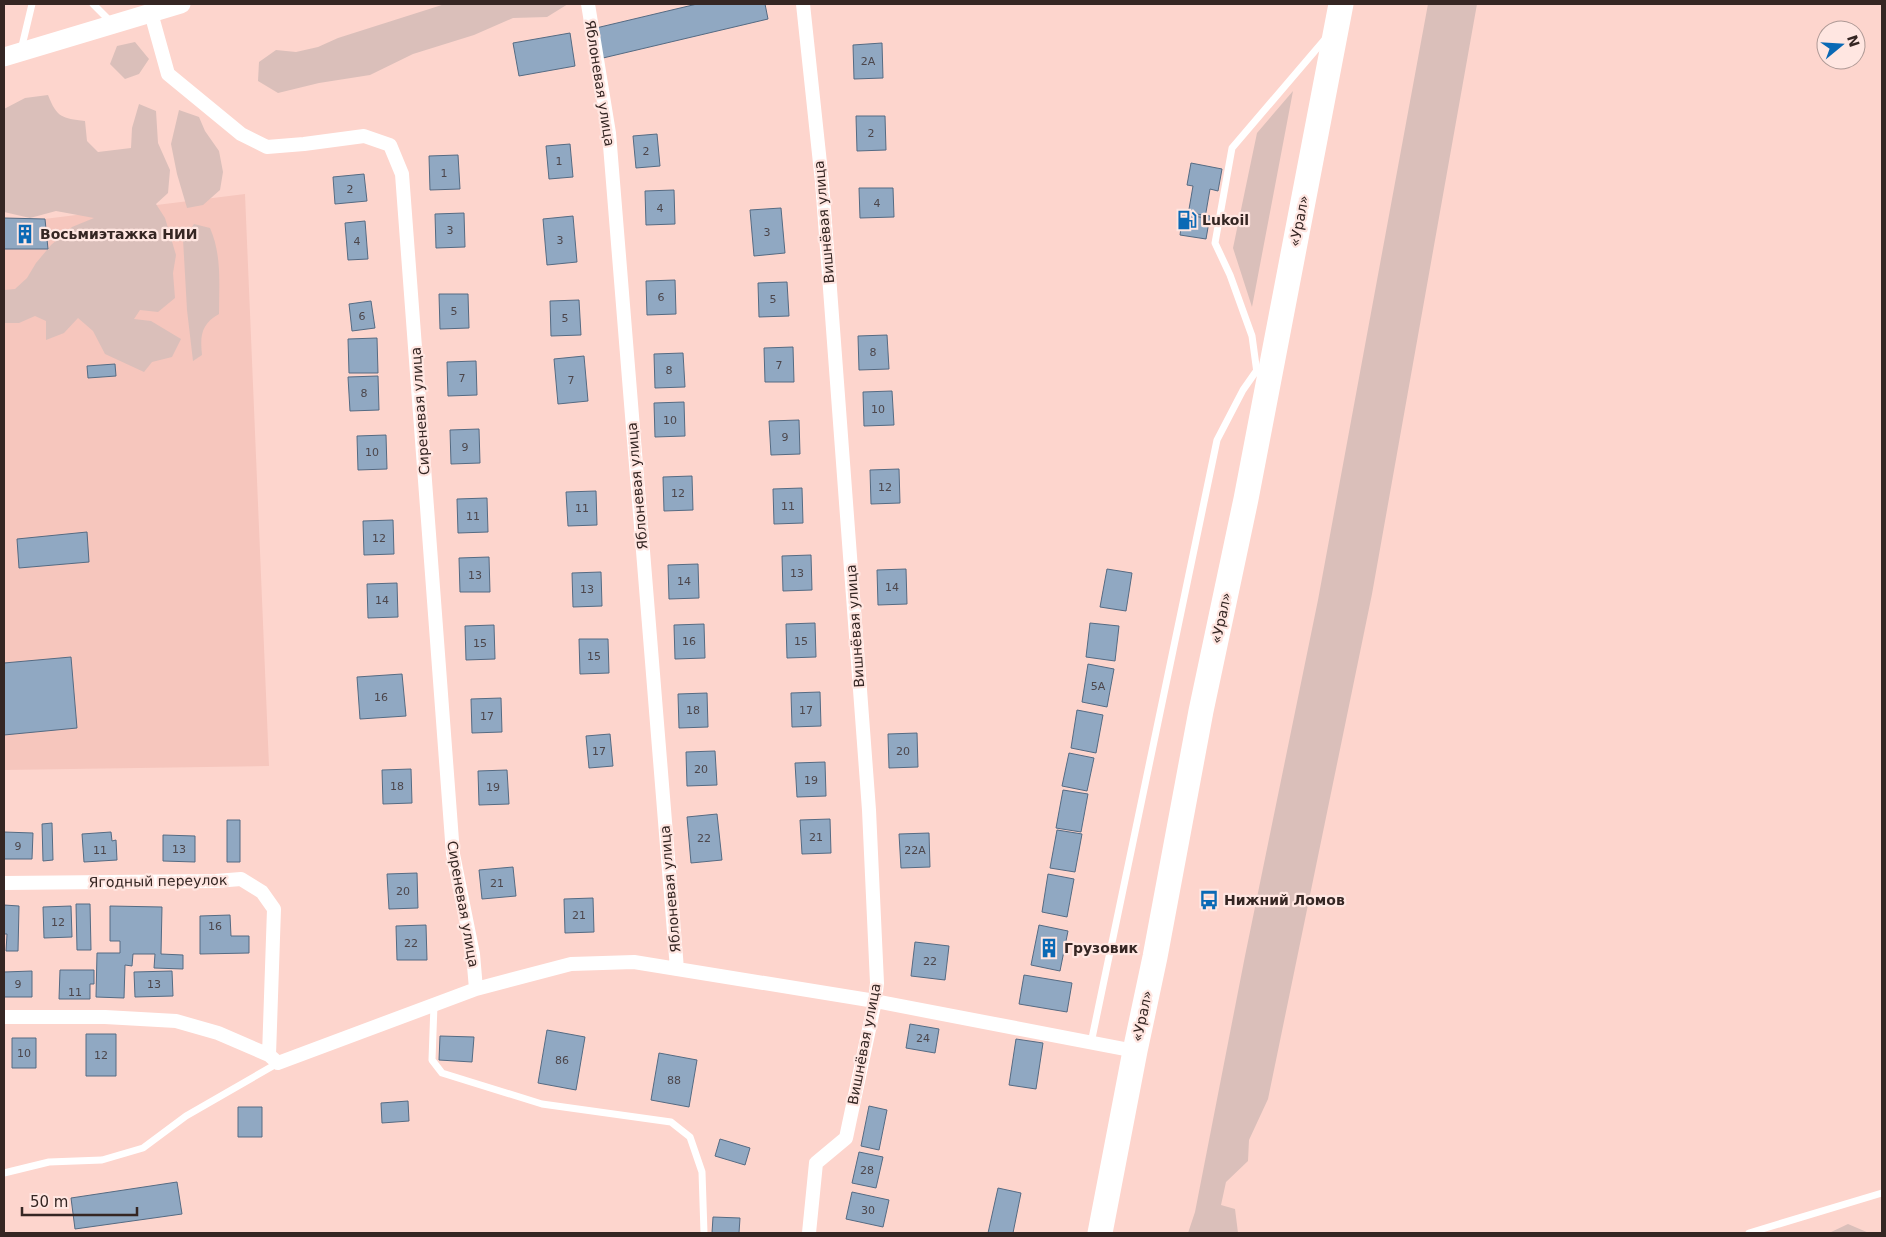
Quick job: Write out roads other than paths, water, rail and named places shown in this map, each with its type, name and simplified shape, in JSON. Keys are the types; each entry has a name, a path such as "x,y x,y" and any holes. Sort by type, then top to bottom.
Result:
{"highway":[{"name":"«Урал»","path":"1100,1233 1201,712 1246,500 1339,14"}],"street":[{"path":"12,54 181,4"},
{"name":"Яблоневая улица","path":"588,4 608,133 677,969"},
{"name":"Вишнёвая улица","path":"803,4 822,182 869,810 877,983 875,1001 846,1138 816,1163 809,1233"},
{"name":"Сиреневая улица","path":"151,13 168,74 241,134 267,146 304,144 364,136 390,145 402,174 453,854 473,954 476,989"},
{"name":"Ягодный переулок","path":"4,883 216,881 241,879 262,892 274,909 273,1059"},
{"path":"4,1018 105,1017 176,1021 218,1033 273,1059 476,989 572,964 634,962 875,1001 1135,1052"}],"lane":[{"path":"12,54 32,4"},
{"path":"93,4 113,24"},
{"path":"1258,388 1252,336 1230,275 1214,243 1232,148 1339,14"},
{"path":"1091,1043 1217,440 1243,390 1256,370"},
{"path":"1258,397 1260,425"},
{"path":"434,1005 432,1060 442,1073 542,1104 671,1122 690,1137 702,1172 704,1233"},
{"path":"4,1172 48,1162 102,1160 143,1148 186,1116 273,1059"},
{"path":"1749,1233 1882,1193"}],"place":[{"name":"Lukoil","path":"1187,220"},
{"name":"Восьмиэтажка НИИ","path":"25,234"},
{"name":"Нижний Ломов","path":"1209,900"},
{"name":"Грузовик","path":"1049,948"}]}
